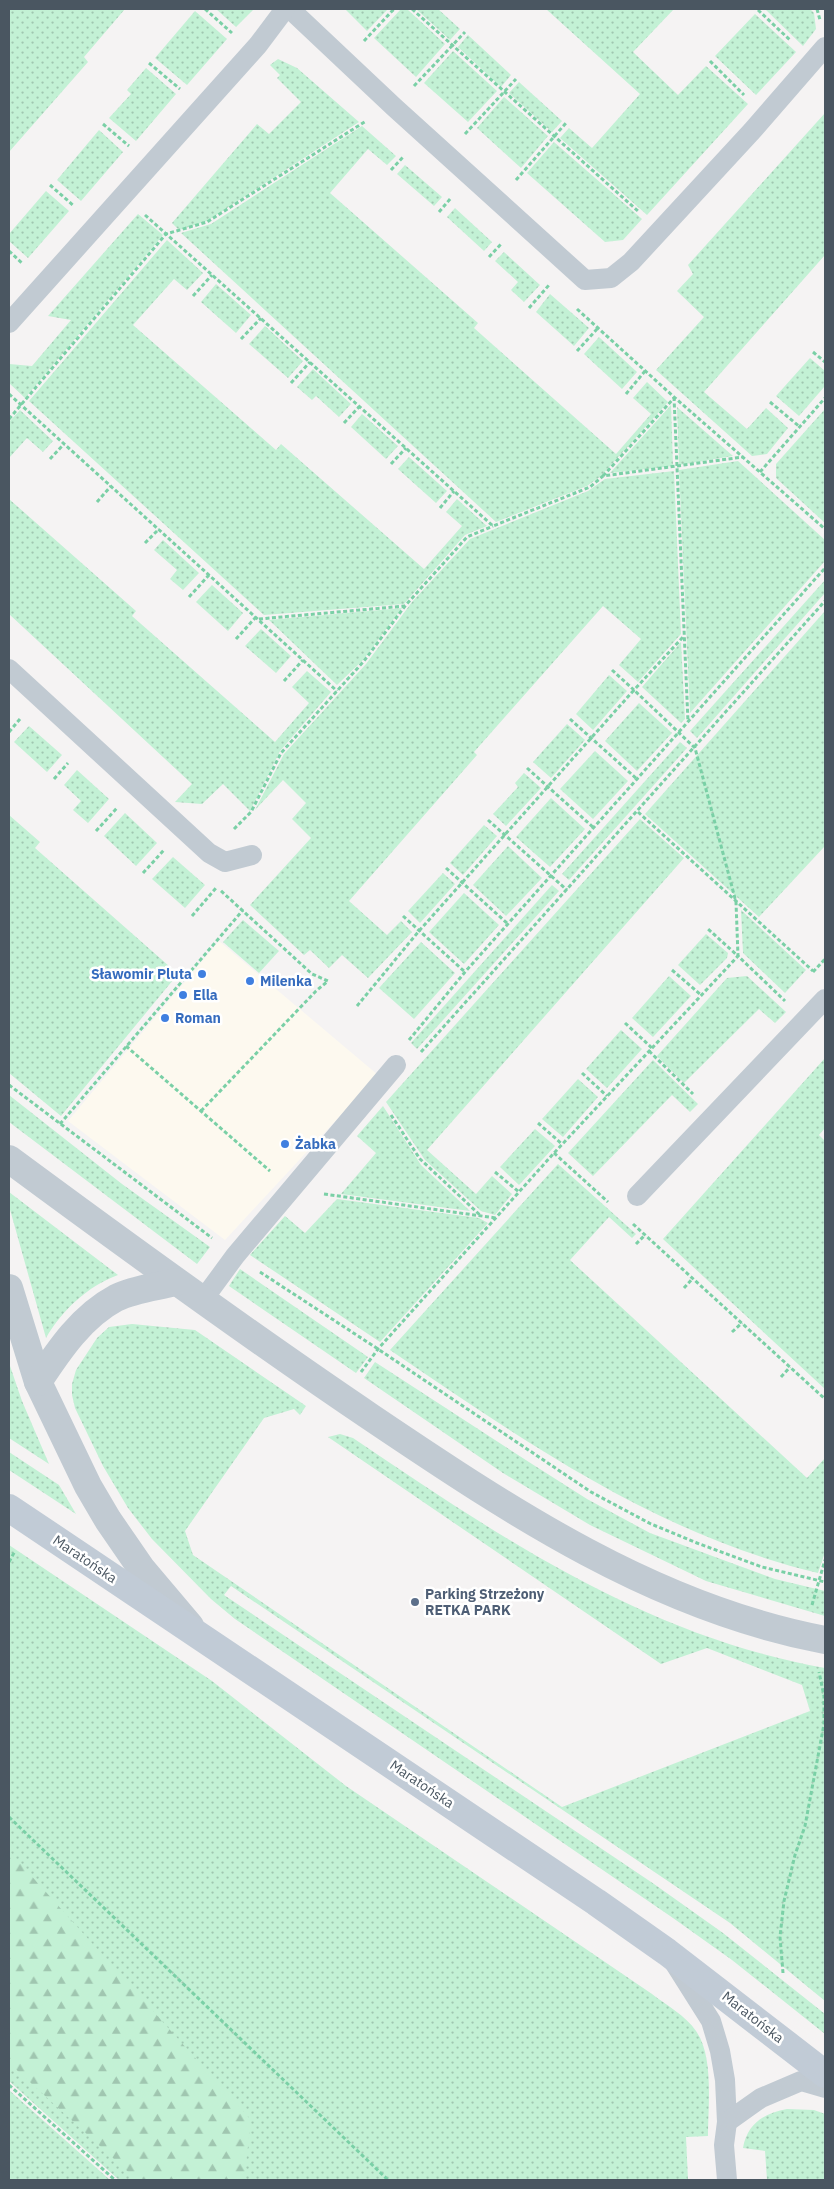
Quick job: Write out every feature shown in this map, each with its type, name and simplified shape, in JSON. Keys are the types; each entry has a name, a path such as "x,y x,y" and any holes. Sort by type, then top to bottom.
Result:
{"main road":[{"name":"Maratońska","path":"9,1508 490,1830 667,1952 825,2074"}],"street":[{"path":"9,1159 176,1282 438,1463 578,1549 650,1584 729,1616 818,1639"},
{"path":"38,1382 70,1337 100,1309 117,1298 176,1282"},
{"path":"9,1288 38,1382 70,1451 108,1520 141,1568 196,1632"}],"lane":[{"path":"9,323 124,197 258,45 285,9"},
{"path":"290,9 394,107 585,280 611,278 631,262 752,131 825,47"},
{"path":"9,669 209,853 225,862 252,855"},
{"path":"637,1196 825,999"},
{"path":"202,1300 235,1256 396,1065"},
{"path":"667,1952 711,2021 715,2031 725,2080 727,2122 724,2145 727,2180"},
{"path":"727,2122 761,2098 801,2081 825,2088"}],"path":[{"path":"205,9 236,36"},
{"path":"371,34 394,9"},
{"path":"412,9 639,212"},
{"path":"758,10 796,46"},
{"path":"421,79 465,32"},
{"path":"710,61 748,98"},
{"path":"150,63 185,92"},
{"path":"473,125 516,79"},
{"path":"9,419 166,234 208,222 366,121"},
{"path":"525,169 566,123"},
{"path":"103,124 133,149"},
{"path":"391,170 405,156"},
{"path":"50,185 78,210"},
{"path":"124,197 493,526"},
{"path":"439,212 452,197"},
{"path":"489,257 502,242"},
{"path":"9,251 27,268"},
{"path":"193,296 212,275"},
{"path":"529,308 550,285"},
{"path":"242,339 260,318"},
{"path":"578,351 598,328"},
{"path":"813,352 825,362"},
{"path":"291,383 310,362"},
{"path":"626,394 645,371"},
{"path":"650,375 825,528"},
{"path":"9,394 337,691"},
{"path":"674,397 688,723"},
{"path":"209,853 251,812 281,753 364,661 405,606 467,536 590,487 604,476 674,397"},
{"path":"760,472 825,398"},
{"path":"770,402 800,427"},
{"path":"344,423 359,407"},
{"path":"50,459 64,444"},
{"path":"391,464 406,448"},
{"path":"604,476 676,468 743,457"},
{"path":"98,502 111,486"},
{"path":"440,508 454,491"},
{"path":"145,544 158,529"},
{"path":"404,1046 465,972 680,733 825,568"},
{"path":"189,597 209,575"},
{"path":"396,1065 418,1056 825,601"},
{"path":"236,639 257,618 405,606"},
{"path":"357,1006 462,882 684,636"},
{"path":"284,681 303,660"},
{"path":"378,1349 554,1152 738,956 736,902 695,748 612,670"},
{"path":"9,732 25,713"},
{"path":"570,719 638,780"},
{"path":"54,779 73,757"},
{"path":"527,768 594,828"},
{"path":"96,831 122,801"},
{"path":"638,812 813,972"},
{"path":"488,820 567,890"},
{"path":"143,873 170,844"},
{"path":"446,868 508,924"},
{"path":"192,916 217,887"},
{"path":"60,1124 243,910"},
{"path":"403,916 465,972"},
{"path":"708,929 807,1019"},
{"path":"672,970 702,995"},
{"path":"202,1112 316,990 328,981"},
{"path":"626,1023 714,1115"},
{"path":"582,1073 607,1096"},
{"path":"9,1085 235,1256 599,1497 651,1524 697,1543 762,1567 825,1582"},
{"path":"375,1090 420,1159 482,1216"},
{"path":"538,1123 562,1144"},
{"path":"554,1152 610,1203"},
{"path":"495,1172 519,1192"},
{"path":"631,1222 825,1399"},
{"path":"636,1244 645,1235"},
{"path":"684,1288 693,1278"},
{"path":"732,1332 742,1323"},
{"path":"781,1377 790,1367"},
{"path":"783,1973 780,1937 784,1901 807,1816 824,1724 824,1696 818,1639 810,1612 825,1560"},
{"path":"9,1817 388,2180"},
{"path":"9,2085 115,2180"}],"shaded area":[{"path":"219,941 378,1075 225,1240 68,1121"}],"green space":[{"path":"9,9 125,9 84,57 88,62 9,152"},
{"path":"216,9 254,9 236,27"},
{"path":"345,9 388,9 367,31"},
{"path":"401,9 407,9 445,44 416,77 374,38"},
{"path":"416,9 438,9 460,29 450,40"},
{"path":"546,9 674,9 633,52 678,95 706,66 748,104 647,215 560,138 569,128 592,148 640,94"},
{"path":"765,9 810,9 814,13 816,29 803,46"},
{"path":"195,11 227,39 187,85 155,58"},
{"path":"755,14 796,52 756,95 715,56"},
{"path":"468,35 511,75 501,87 458,47"},
{"path":"453,51 497,91 468,122 424,83"},
{"path":"278,59 297,68 359,122 207,221 179,230 172,223 257,124 269,134 301,102 277,78 280,75 270,65"},
{"path":"146,68 176,94 136,141 109,118 131,94 127,90"},
{"path":"519,82 562,121 552,132 509,93"},
{"path":"504,97 548,136 521,168 477,128"},
{"path":"825,113 825,255 704,392 747,429 766,408 788,428 767,454 752,456 656,370 704,317 677,291 693,274 688,265"},
{"path":"362,126 396,156 387,165 368,149 330,193 478,323 474,328 616,454 651,414 633,398 647,382 668,402 601,476 587,486 496,522 181,233 211,224"},
{"path":"99,130 123,152 81,201 57,180"},
{"path":"554,142 642,219 623,240 605,242 527,173"},
{"path":"405,165 442,197 434,206 397,174"},
{"path":"46,191 69,211 28,258 9,241 9,234"},
{"path":"455,208 492,242 484,251 447,217"},
{"path":"138,214 163,235 25,398 9,383 9,364 32,366 71,320 48,316"},
{"path":"167,240 203,273 187,290 174,279 133,325 276,450 281,444 424,569 462,526 446,512 457,499 487,526 465,535 404,604 264,615 29,401"},
{"path":"504,252 540,285 524,302 511,290 518,282 495,261"},
{"path":"216,284 251,315 236,333 201,302"},
{"path":"550,294 589,328 574,346 536,312"},
{"path":"265,326 303,361 288,378 249,344"},
{"path":"599,337 637,372 622,389 584,354"},
{"path":"810,358 825,371 825,386 799,416 776,396"},
{"path":"313,369 351,404 339,417 316,396 312,400 297,387"},
{"path":"671,405 673,466 610,473"},
{"path":"677,407 733,456 679,465"},
{"path":"825,409 825,523 776,478 776,464"},
{"path":"20,410 53,441 43,452 27,438 9,458 9,422"},
{"path":"362,414 398,446 386,459 351,427"},
{"path":"409,457 447,491 436,503 398,469"},
{"path":"738,461 825,540 825,561 690,713 679,470"},
{"path":"674,471 681,634 638,682 619,665 641,639 603,606 474,752 477,755 349,901 387,935 401,921 412,932 368,978 342,955 329,968 310,950 304,955 250,905 311,838 292,819 306,803 283,780 255,810 284,754 366,664 412,602 470,539 588,491 605,479"},
{"path":"9,499 136,611 132,616 275,742 309,703 292,687 307,671 331,692 280,751 250,811 223,784 202,804 175,802 192,784 9,614"},
{"path":"163,540 199,573 183,590 170,579 177,570 154,550"},
{"path":"825,580 825,593 697,738 690,731"},
{"path":"212,585 243,613 228,631 196,602"},
{"path":"402,608 363,660 337,685 269,620"},
{"path":"825,611 825,846 759,917 645,814"},
{"path":"261,629 291,656 276,673 245,646"},
{"path":"681,642 685,719 681,723 642,687"},
{"path":"609,675 627,691 593,730 576,714"},
{"path":"639,703 672,733 637,771 605,741"},
{"path":"567,724 585,740 551,778 533,762"},
{"path":"29,726 62,755 47,772 14,742"},
{"path":"680,742 687,748 569,880 562,874"},
{"path":"595,751 628,781 593,819 560,789"},
{"path":"77,770 109,799 88,823 73,810 81,801 64,785"},
{"path":"524,773 541,788 506,826 493,814 518,787 515,783"},
{"path":"551,798 585,829 550,867 516,837"},
{"path":"125,813 157,843 136,866 104,836"},
{"path":"9,815 40,842 35,848 178,974 61,1116 9,1073"},
{"path":"640,819 684,858 427,1150 476,1194 492,1176 512,1194 495,1215 481,1211 425,1160 386,1102"},
{"path":"484,825 497,836 463,875 450,863"},
{"path":"508,846 542,878 506,916 473,885"},
{"path":"173,857 205,885 185,908 152,879"},
{"path":"443,873 455,884 420,923 408,911"},
{"path":"552,885 559,891 417,1049 411,1043"},
{"path":"464,893 499,925 464,964 429,932"},
{"path":"741,910 806,970 785,993 743,953"},
{"path":"243,920 279,951 259,973 223,942"},
{"path":"706,934 728,953 727,958 700,985 678,965"},
{"path":"421,942 455,973 414,1019 379,988"},
{"path":"669,976 691,996 653,1037 632,1018"},
{"path":"747,976 786,1012 775,1023 759,1009 684,1083 657,1056 727,978"},
{"path":"621,1030 642,1049 607,1088 586,1069"},
{"path":"825,1058 825,1128 819,1135 825,1141 825,1389 663,1239"},
{"path":"653,1060 698,1104 690,1112 672,1095 593,1176 568,1153"},
{"path":"578,1079 598,1097 563,1137 542,1119"},
{"path":"9,1095 122,1184 210,1247 197,1264 9,1122"},
{"path":"383,1106 421,1165 470,1211 341,1194 376,1153 357,1136"},
{"path":"535,1129 555,1146 519,1185 500,1167"},
{"path":"558,1164 636,1234 632,1238 609,1217 570,1260 807,1478 825,1458 825,1552 818,1573 759,1556 702,1535 648,1510 542,1451 390,1350"},
{"path":"9,1192 118,1275 86,1292 60,1318 46,1338 9,1206"},
{"path":"337,1199 479,1218 488,1223 380,1342 250,1255 285,1216 305,1233"},
{"path":"240,1269 368,1357 356,1373 229,1286"},
{"path":"132,1324 195,1330 306,1406 300,1415 294,1409 264,1418 185,1531 193,1555 562,1807 810,1711 802,1685 707,1648 661,1664 328,1437 340,1434 353,1438 464,1512 520,1546 636,1608 697,1633 759,1653 825,1668 825,2001 730,1923 231,1586 224,1595 654,1884 723,1933 825,2014 825,2034 732,1960 673,1918 235,1619 211,1599 152,1539 128,1508 103,1466 75,1408 72,1395 72,1384 76,1370 97,1338 109,1327"},
{"path":"375,1362 587,1499 650,1533 775,1579 825,1591 825,1616 706,1581 590,1525 503,1473 364,1378"},
{"path":"9,1363 22,1401 49,1464 9,1438"},
{"path":"9,1452 59,1485 76,1514 9,1470"},
{"path":"9,1545 212,1681 346,1786 652,1994 687,2020 702,2041 708,2067 709,2082 708,2136 686,2137 688,2180 119,2180 9,2081"},
{"path":"9,1851 251,2120 244,2180 137,2180 9,2063"},
{"path":"9,2090 110,2180 9,2180"},
{"path":"787,2109 814,2110 825,2114 825,2180 767,2180 765,2151 743,2148 748,2132 758,2121 771,2113"}],"place":[{"name":"Sławomir Pluta","path":"202,974"},
{"name":"Milenka","path":"250,981"},
{"name":"Ella","path":"183,995"},
{"name":"Roman","path":"165,1018"},
{"name":"Żabka","path":"285,1144"},
{"name":"Parking Strzeżony RETKA PARK","path":"415,1602"}]}
